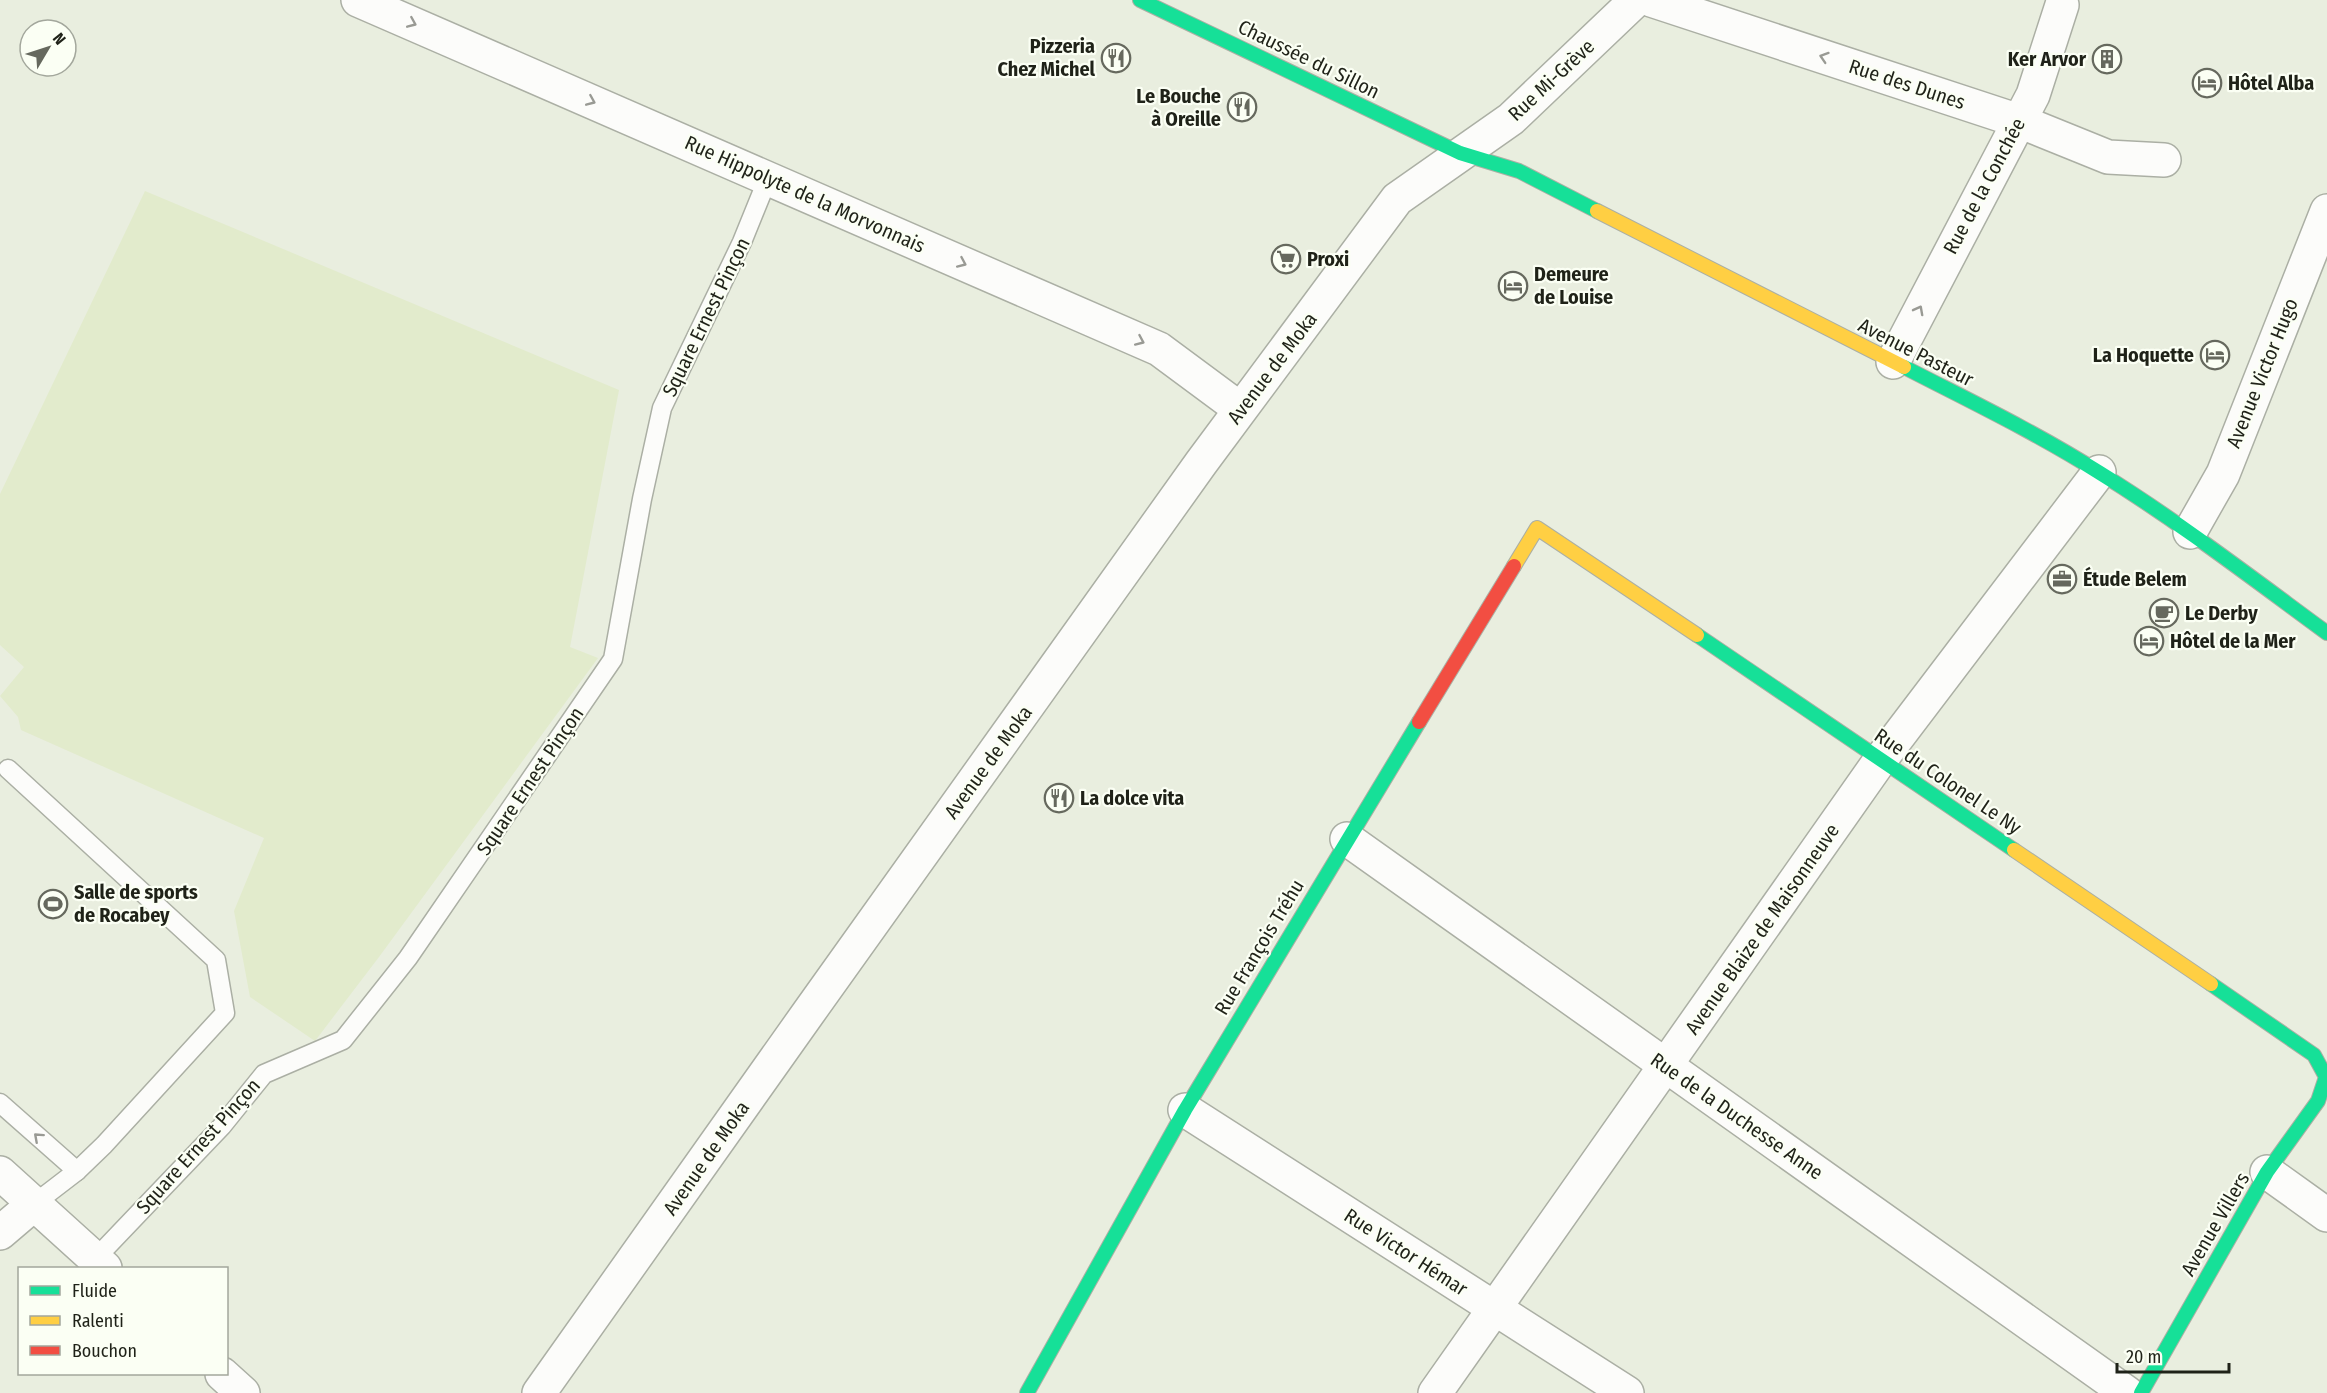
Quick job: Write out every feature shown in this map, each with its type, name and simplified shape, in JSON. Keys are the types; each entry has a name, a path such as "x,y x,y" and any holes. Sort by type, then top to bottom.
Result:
{"street":[{"name":"Rue Hippolyte de la Morvonnais","path":"358,0 1159,350 1240,409"},
{"name":"Chaussée du Sillon","path":"1140,0 1460,153"},
{"name":"Rue Mi-Grève","path":"1460,153 1511,119 1636,0"},
{"name":"Rue des Dunes","path":"1651,0 2019,121 2108,157 2164,160"},
{"name":"Rue de la Conchée","path":"1893,362 2033,95 2062,5"},
{"name":"Avenue Pasteur","path":"1460,153 1519,171 2016,424 2099,472 2190,532 2327,633"},
{"name":"Avenue de Moka","path":"539,1393 1240,409 1397,198 1460,153"},
{"name":"Avenue Victor Hugo","path":"2190,532 2223,474 2327,211"},
{"name":"Avenue Blaize de Maisonneuve","path":"1435,1393 1881,759 2099,472"},
{"name":"Rue du Colonel Le Ny","path":"1537,528 1881,759 2314,1055 2326,1077"},
{"name":"Rue François Tréhu","path":"1027,1393 1185,1110 1537,528"},
{"name":"Rue de la Duchesse Anne","path":"1347,839 2127,1393"},
{"name":"Avenue Villers","path":"2141,1393 2267,1172 2318,1101 2326,1077"},
{"name":"Rue Victor Hémar","path":"1185,1110 1627,1393"},
{"path":"2267,1172 2327,1215"},
{"path":"0,1173 100,1264"},
{"path":"0,1233 34,1204"},
{"path":"223,1375 243,1393"}],"lane":[{"name":"Square Ernest Pinçon","path":"100,1264 110,1241 222,1126 264,1074 342,1040 408,958 613,659 642,499 662,408 742,242 768,178"},
{"path":"8,769 216,960 225,1012 104,1145 76,1172 34,1204"},
{"path":"0,1103 76,1172"}],"green space":[{"path":"145,191 619,390 570,647 598,658 315,1041 250,997 234,911 264,838 21,730 18,717 0,696 24,667 0,645 0,494"}],"traffic: fast":[{"path":"1140,0 1460,153 1519,171 1597,211"},
{"path":"1904,367 2028,431 2100,473 2187,531 2327,633"},
{"path":"1697,635 2014,850"},
{"path":"1027,1393 1185,1110 1419,722"},
{"path":"2141,1393 2267,1172 2318,1101 2326,1077 2314,1055 2211,984"}],"traffic: slow":[{"path":"1597,211 1904,367"},
{"path":"1514,566 1537,528 1697,635"},
{"path":"2014,850 2211,984"}],"traffic: jam":[{"path":"1419,722 1514,566"}],"place":[{"name":"Pizzeria Chez Michel","path":"1116,58"},
{"name":"Ker Arvor","path":"2107,59"},
{"name":"Hôtel Alba","path":"2207,83"},
{"name":"Le Bouche à Oreille","path":"1242,107"},
{"name":"Proxi","path":"1286,259"},
{"name":"Demeure de Louise","path":"1513,286"},
{"name":"La Hoquette","path":"2215,355"},
{"name":"Étude Belem","path":"2062,579"},
{"name":"Le Derby","path":"2164,613"},
{"name":"Hôtel de la Mer","path":"2149,641"},
{"name":"La dolce vita","path":"1059,798"},
{"name":"Salle de sports de Rocabey","path":"53,904"}]}
